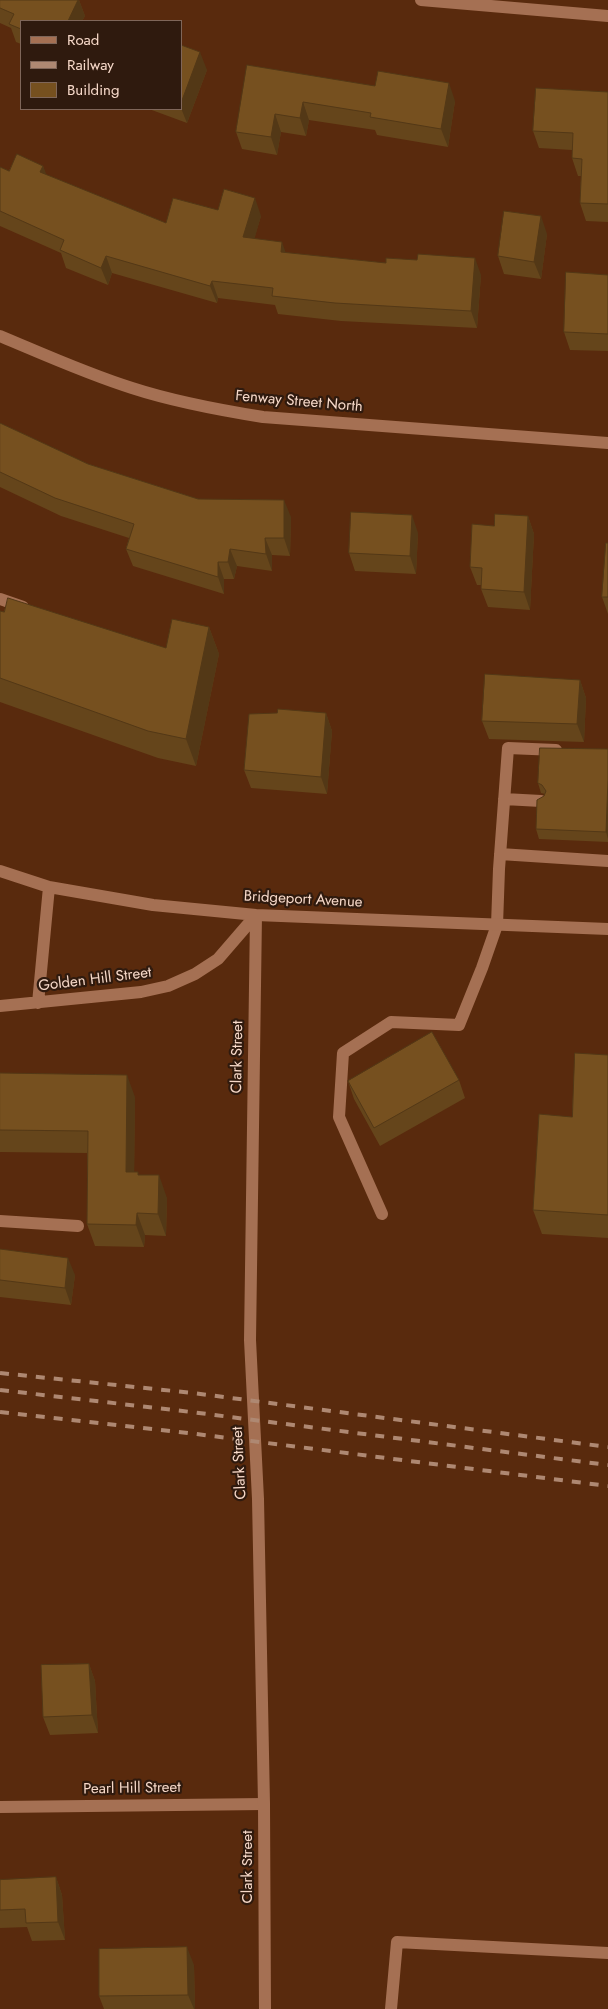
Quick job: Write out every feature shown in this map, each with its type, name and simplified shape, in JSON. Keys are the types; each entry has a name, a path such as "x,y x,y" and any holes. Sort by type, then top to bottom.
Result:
{"main road":[{"path":"421,0 608,16"},
{"name":"Fenway Street North","path":"0,336 56,360 132,388 212,409 263,417 608,443"},
{"path":"0,599 35,612"},
{"path":"382,1214 339,1117 343,1053 391,1022 459,1025 497,925 508,748 568,750"},
{"path":"504,800 541,801"},
{"path":"500,854 608,861"},
{"name":"Bridgeport Avenue","path":"0,871 49,887 153,905 256,915 608,929"},
{"path":"38,1003 49,887"},
{"name":"Golden Hill Street","path":"0,1006 141,992 168,986 195,974 218,959 256,915"},
{"name":"Clark Street","path":"256,915 250,1340 258,1499 264,1804 265,2009"},
{"path":"0,1221 78,1226"},
{"name":"Pearl Hill Street","path":"0,1807 264,1804"},
{"path":"392,2009 397,1942 608,1953"}],"building":[{"path":"0,0 78,0 68,20 20,20 20,29 9,24 14,14 0,8"},
{"path":"182,45 200,52 182,100"},
{"path":"247,65 375,86 378,71 449,83 441,129 370,117 371,113 303,102 300,118 275,114 271,137 236,132"},
{"path":"536,88 608,92 608,204 580,203 582,159 572,158 573,133 533,131"},
{"path":"17,154 43,166 40,172 166,223 173,198 218,210 224,189 255,198 243,237 282,242 281,252 386,263 386,258 417,260 418,254 475,258 471,311 335,303 272,296 273,288 212,281 210,286 106,256 101,268 60,250 64,240 0,211 0,167 9,171"},
{"path":"504,211 541,216 534,262 498,256"},
{"path":"566,272 608,275 608,334 564,332"},
{"path":"0,423 88,464 198,499 284,500 284,538 265,538 266,554 230,549 228,562 218,562 218,577 126,549 134,524 55,498 0,472"},
{"path":"351,512 412,515 410,556 349,553"},
{"path":"495,514 528,516 524,592 481,589 482,568 470,567 472,524 494,526"},
{"path":"606,543 608,543 608,597 602,597"},
{"path":"8,598 166,648 172,619 209,627 186,739 148,731 0,678 0,611 4,612"},
{"path":"485,674 580,680 577,724 482,721"},
{"path":"278,709 326,713 321,777 244,770 249,714 277,713"},
{"path":"540,748 608,749 606,832 536,829 537,800 544,796 546,791 538,783"},
{"path":"432,1032 459,1080 374,1128 348,1081"},
{"path":"575,1053 608,1055 608,1215 533,1210 539,1114 572,1117"},
{"path":"0,1073 127,1075 126,1172 138,1172 138,1175 159,1175 158,1214 137,1213 136,1225 87,1224 88,1131 0,1130"},
{"path":"0,1249 68,1258 65,1288 0,1280"},
{"path":"89,1664 92,1715 43,1717 41,1665"},
{"path":"56,1877 58,1922 26,1923 25,1909 0,1910 0,1880"},
{"path":"187,1947 188,1995 99,1996 99,1949"}],"railway":[{"path":"0,1373 193,1393 608,1447"},
{"path":"0,1390 191,1412 608,1465"},
{"path":"0,1412 188,1433 608,1486"}]}
